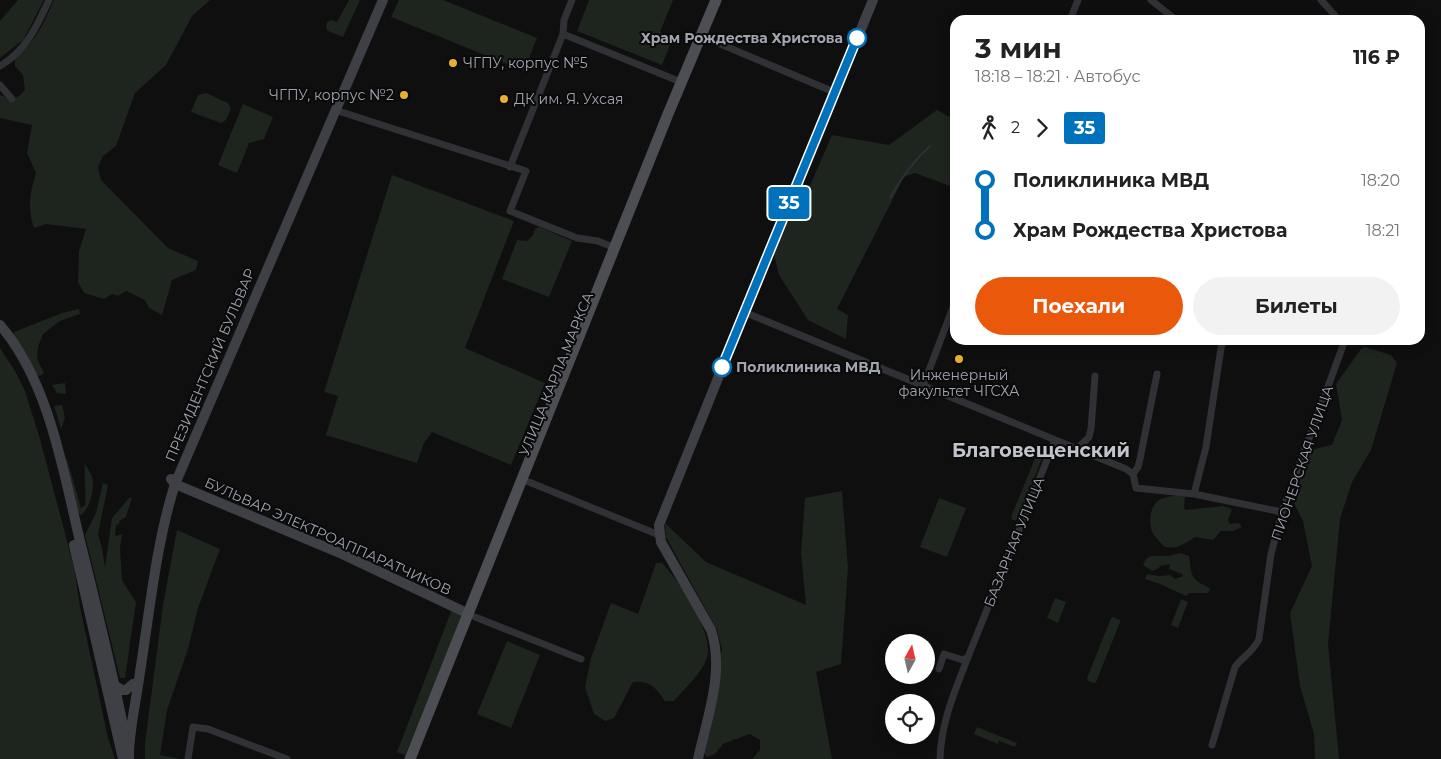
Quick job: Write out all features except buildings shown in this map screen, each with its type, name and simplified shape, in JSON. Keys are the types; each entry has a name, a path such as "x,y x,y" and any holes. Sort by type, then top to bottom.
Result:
{"main road":[{"name":"ПРЕЗИДЕНТСКИЙ БУЛЬВАР","path":"126,758 136,685 174,480 332,109 376,0"},
{"name":"ПРЕЗИДЕНТСКИЙ БУЛЬВАР","path":"358,46 383,0"},
{"name":"УЛИЦА КАРЛА МАРКСА","path":"410,759 526,481 716,0"},
{"name":"УЛИЦА КАРЛА МАРКСА","path":"618,249 722,0"},
{"path":"698,759 715,684 717,666 715,641 711,630 666,552 659,535 661,517 873,0"},
{"path":"0,326 26,363 44,405 100,619 126,758"},
{"path":"0,336 20,367 45,428 126,738"},
{"name":"БУЛЬВАР ЭЛЕКТРОАППАРАТЧИКОВ","path":"174,480 472,613"},
{"name":"УЛИЦА КАРЛА МАРКСА","path":"417,759 472,613"},
{"path":"112,689 126,690 136,685"},
{"path":"126,758 126,738 131,696 136,685"},
{"path":"112,689 124,698 131,696"}],"street":[{"path":"0,66 24,47 33,35 49,0"},
{"path":"510,167 562,34 564,20 572,0"},
{"path":"1072,15 1078,0"},
{"path":"1151,0 1170,15"},
{"path":"1321,0 1334,15"},
{"path":"562,34 682,82"},
{"path":"706,38 834,92"},
{"path":"0,85 12,99"},
{"path":"332,109 526,171 510,211 577,238 598,241 618,249"},
{"path":"744,312 1126,469 1133,474 1136,488 1194,494 1282,512"},
{"path":"922,386 950,315"},
{"path":"1194,494 1206,447 1222,345"},
{"name":"ПИОНЕРСКАЯ УЛИЦА","path":"1212,746 1235,668 1242,658 1256,646 1259,639 1271,554 1282,512 1343,345"},
{"path":"1133,474 1138,467 1140,459 1157,374"},
{"path":"1077,449 1089,437 1092,429 1095,376"},
{"name":"БАЗАРНАЯ УЛИЦА","path":"940,759 941,736 947,712 1055,440"},
{"path":"526,481 659,535"},
{"path":"472,613 581,659"},
{"path":"939,669 944,654 963,660 968,657"},
{"path":"188,759 193,727 208,729 287,759"}],"shaded area":[{"path":"18,0 44,0 23,40 0,58 0,21"},
{"path":"54,0 210,0 192,16 166,65 135,93 116,146 103,156 98,167 101,180 168,248 198,261 196,270 172,280 162,315 149,308 145,300 126,291 118,296 112,294 104,299 84,293 78,282 79,251 86,229 46,224 34,228 30,200 36,173 27,153 32,125 0,118 0,95 12,99 19,96 25,90 23,75 15,66 15,58 34,38"},
{"path":"349,0 360,0 343,37 328,31 326,28 327,22 331,20 337,22"},
{"path":"399,0 443,0 537,38 524,71 391,17"},
{"path":"589,0 673,0 660,32 673,38 662,65 577,31"},
{"path":"206,93 228,103 231,109 226,120 221,123 191,112 198,95"},
{"path":"243,104 273,117 264,139 249,143 237,173 218,165"},
{"path":"937,110 950,117 950,186 915,173 904,177 837,309 848,315 846,339 808,320 779,275 773,250 794,199 809,188 832,135 889,145"},
{"path":"392,175 514,221 465,348 545,383 511,465 432,432 424,443 417,463 326,435 338,396 324,392"},
{"path":"539,227 572,241 549,297 502,279 517,240 527,241 533,235 535,229"},
{"path":"79,309 80,314 60,321 43,334 38,347 37,359 44,373 40,376 34,374 13,336 14,332 62,313"},
{"path":"1365,347 1391,355 1397,363 1371,450 1352,482 1340,519 1328,644 1339,759 1315,759 1314,734 1300,686 1290,613 1312,566 1303,521 1293,501 1310,450 1332,445 1342,420 1336,384 1361,349"},
{"path":"0,348 25,391 40,439 74,567 80,607 108,738 115,759 0,759"},
{"path":"65,383 66,394 57,393 52,385"},
{"path":"62,405 65,418 61,429 54,406"},
{"path":"1041,444 1046,449 1017,520 1013,520 1011,517"},
{"path":"67,459 81,508 85,505 85,463 92,478 93,490 90,502 85,512 81,515 75,510 63,461"},
{"path":"103,483 108,485 98,534 105,567 112,518 132,497 126,517 116,525 115,536 122,534 120,548 122,580 136,602 125,678 120,678 85,535 96,513"},
{"path":"842,491 848,568 841,664 816,672 832,759 752,759 760,750 760,740 750,734 723,744 715,754 707,757 703,752 722,649 717,630 666,537 665,523 706,562 806,605 801,553 805,498"},
{"path":"1184,494 1185,510 1223,506 1232,509 1228,520 1230,524 1239,523 1242,527 1233,531 1221,531 1213,540 1195,537 1177,547 1165,547 1152,532 1151,512 1159,500"},
{"path":"939,498 966,508 947,557 920,547"},
{"path":"177,530 220,549 198,608 188,649 167,710 160,755 181,759 145,759 145,743 163,605"},
{"path":"1180,553 1189,556 1192,575 1198,582 1210,589 1208,593 1189,593 1186,596 1145,579 1147,574 1170,575 1175,579 1183,576 1169,569 1170,564 1160,566 1152,571 1143,565 1150,556 1168,556"},
{"path":"656,563 662,563 669,571 694,608 706,635 707,658 697,675 674,701 665,701 652,686 644,682 633,682 614,718 605,721 594,714 585,687 591,658 611,603 638,614"},
{"path":"1055,598 1066,602 1058,623 1047,618"},
{"path":"1181,599 1188,602 1178,628 1171,625"},
{"path":"452,609 462,618 405,755 397,752"},
{"path":"1113,617 1120,620 1120,622 1096,682 1088,681 1087,678"},
{"path":"507,641 540,655 511,728 477,714"},
{"path":"977,727 1017,743 1015,747 999,741 998,744 974,734"}],"waterway":[{"path":"890,198 908,170 930,146"}],"bus line":[{"name":"35","path":"722,367 857,38"}],"place":[{"name":"Храм Рождества Христова","path":"857,38"},
{"name":"ЧГПУ, корпус №5","path":"453,63"},
{"name":"ЧГПУ, корпус №2","path":"404,95"},
{"name":"ДК им. Я. Ухсая","path":"504,99"},
{"name":"Инженерный факультет ЧГСХА","path":"959,359"},
{"name":"Поликлиника МВД","path":"722,367"}],"district":[{"name":"Благовещенский","path":"1041,450"}]}
